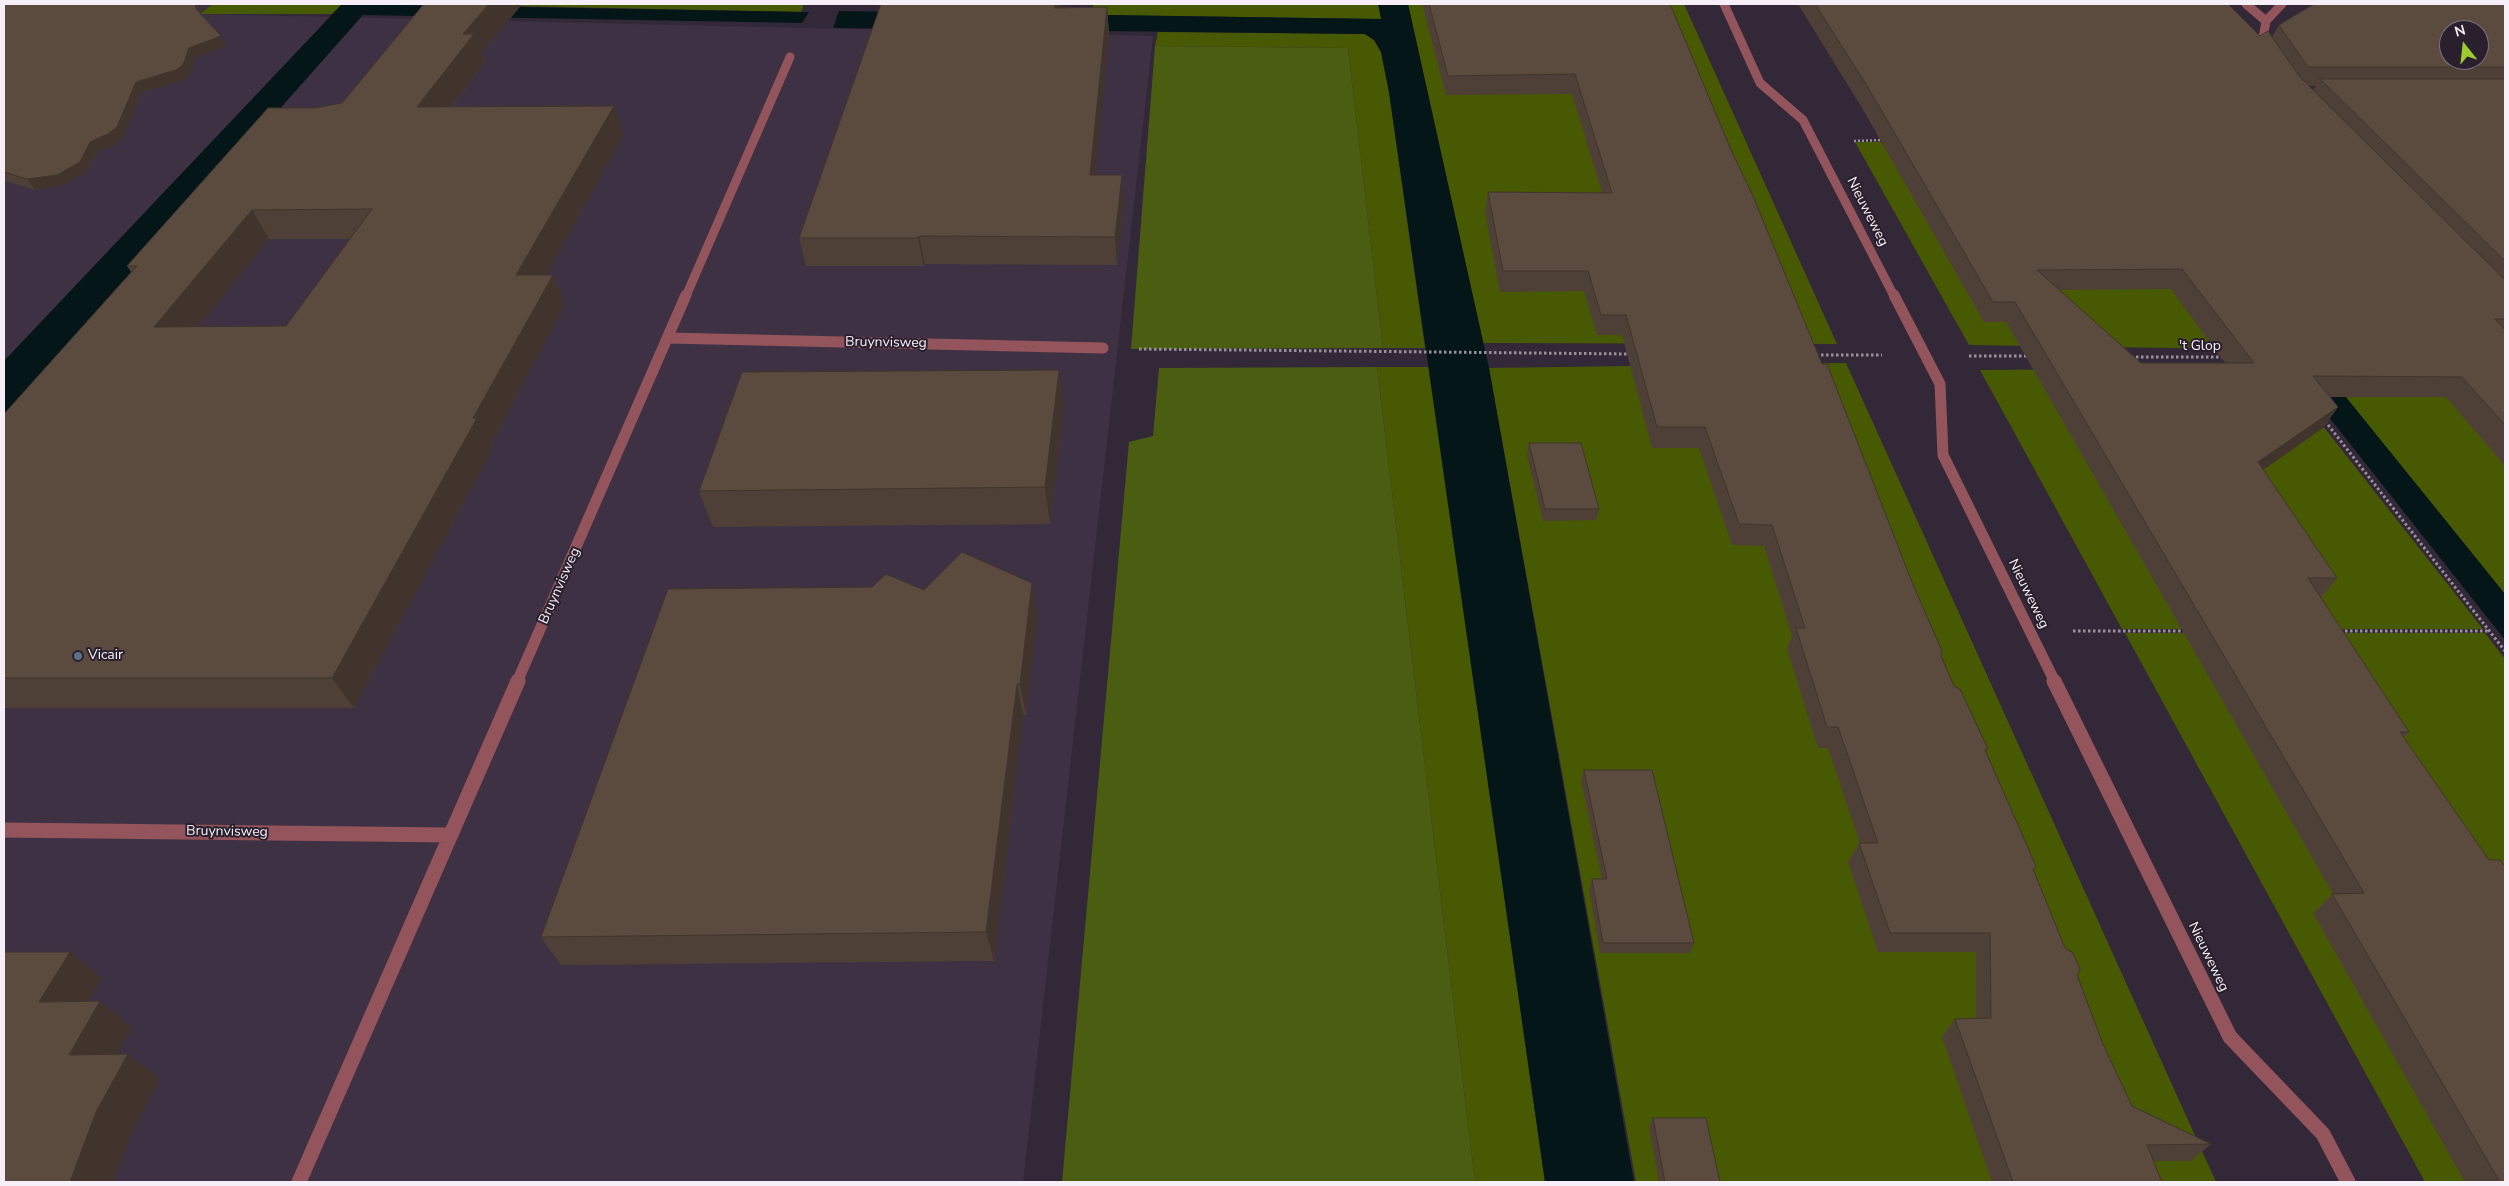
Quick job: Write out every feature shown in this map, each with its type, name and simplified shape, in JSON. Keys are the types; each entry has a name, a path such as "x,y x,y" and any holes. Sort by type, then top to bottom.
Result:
{"street":[{"name":"Nieuweweg","path":"1724,4 1760,83 1803,120 1940,384 1943,455 2230,1037 2323,1134 2348,1182"},
{"path":"2246,4 2266,21"},
{"path":"2271,59 2262,44 2266,21 2282,4"},
{"name":"Bruynvisweg","path":"299,1182 670,338 790,57"},
{"name":"Bruynvisweg","path":"670,338 1103,348"},
{"name":"Bruynvisweg","path":"4,830 450,835"}],"path":[{"path":"1814,141 1892,140"},
{"path":"1103,348 1414,353 1638,354"},
{"path":"1816,355 2031,356"},
{"name":"'t Glop","path":"2128,357 2226,357"},
{"path":"2320,414 2505,652"},
{"path":"2030,631 2190,631"},
{"path":"2330,631 2490,631"}],"shaded area":[{"path":"4,4 213,4 201,14 1153,36 1023,1182 4,1182"},
{"path":"342,4 809,12 802,23 363,15 4,420 4,361"},
{"path":"1378,4 1408,4 1489,368 1634,1182 1545,1182 1389,92 1381,52 1374,40 1365,34 833,28 839,11 1381,19"},
{"path":"2268,340 2324,370 2505,594 2505,640"}],"green space":[{"path":"213,4 342,4 332,14 200,14"},
{"path":"418,4 804,4 801,12"},
{"path":"1093,4 1378,4 1382,19 1091,15"},
{"path":"1408,4 1684,4 1837,344 1483,343"},
{"path":"1158,32 1365,34 1374,40 1381,52 1389,92 1425,348 1383,348 1348,48 1155,46"},
{"path":"1155,46 1348,48 1383,348 1131,349"},
{"path":"2105,141 2241,349 1969,345 1855,142"},
{"path":"1846,363 2216,1182 1636,1182 1489,368"},
{"path":"1377,367 1429,367 1545,1182 1475,1182"},
{"path":"1377,367 1475,1182 1062,1182 1129,442 1153,436 1159,368"},
{"path":"2259,368 2289,383 2483,629 2122,629 1980,370"},
{"path":"2324,370 2505,371 2505,594"},
{"path":"2125,633 2485,633 2505,659 2505,1182 2425,1182"}],"building":[{"path":"4,4 196,4 196,9 221,36 189,48 183,65 176,70 136,82 117,127 108,134 90,142 80,162 57,175 27,179 4,172"},
{"path":"424,4 489,4 463,34 474,34 417,107 614,106 516,275 553,275 473,418 477,418 332,678 4,678 4,414 137,266 127,266 268,108 315,108 342,103","holes":["372,209 286,326 154,327 252,210"]},
{"path":"881,4 1055,4 1055,8 1107,7 1090,175 1122,175 1115,237 919,236 918,238 799,238"},
{"path":"1429,4 1670,4 1731,150 1753,196 1822,364 1827,364 1912,582 1942,651 1941,656 1954,686 1960,689 1988,749 1985,750 2036,866 2033,869 2065,948 2073,953 2080,969 2077,975 2103,1044 2132,1106 2211,1144 2147,1145 2162,1182 2013,1182 1955,1019 1991,1018 1990,933 1890,933 1859,843 1878,843 1838,727 1827,727 1796,628 1805,628 1772,525 1739,524 1705,427 1657,427 1626,315 1601,315 1588,271 1503,271 1488,192 1612,193 1575,74 1448,76"},
{"path":"1815,4 2228,4 2260,36 2268,31 2300,77 2505,280 2505,319 2495,319 2505,330 2505,425 2462,377 2313,376 2338,407 2258,462 2337,578 2308,578 2409,732 2400,732 2489,860 2500,860 2505,867 2505,1182 2500,1182 2332,894 2364,893 2015,302 1993,302 1869,89","holes":["2182,269 2254,363 2141,363 2037,270"]},
{"path":"2314,4 2505,4 2505,67 2489,67 2489,20 2439,20 2439,67 2308,67 2279,25"},
{"path":"2320,79 2505,79 2505,261"},
{"path":"1059,370 1045,487 699,491 742,372"},
{"path":"1529,443 1581,443 1599,509 1545,509"},
{"path":"962,552 1032,583 1020,684 1017,684 986,932 541,937 668,589 872,587 886,574 924,590"},
{"path":"1584,770 1652,770 1694,943 1603,943 1592,879 1607,879"},
{"path":"4,952 70,952 39,1002 100,1001 69,1055 128,1054 96,1112 70,1182 4,1182"},
{"path":"1653,1118 1706,1118 1720,1182 1665,1182"}],"place":[{"name":"Vicair","path":"78,656"}]}
